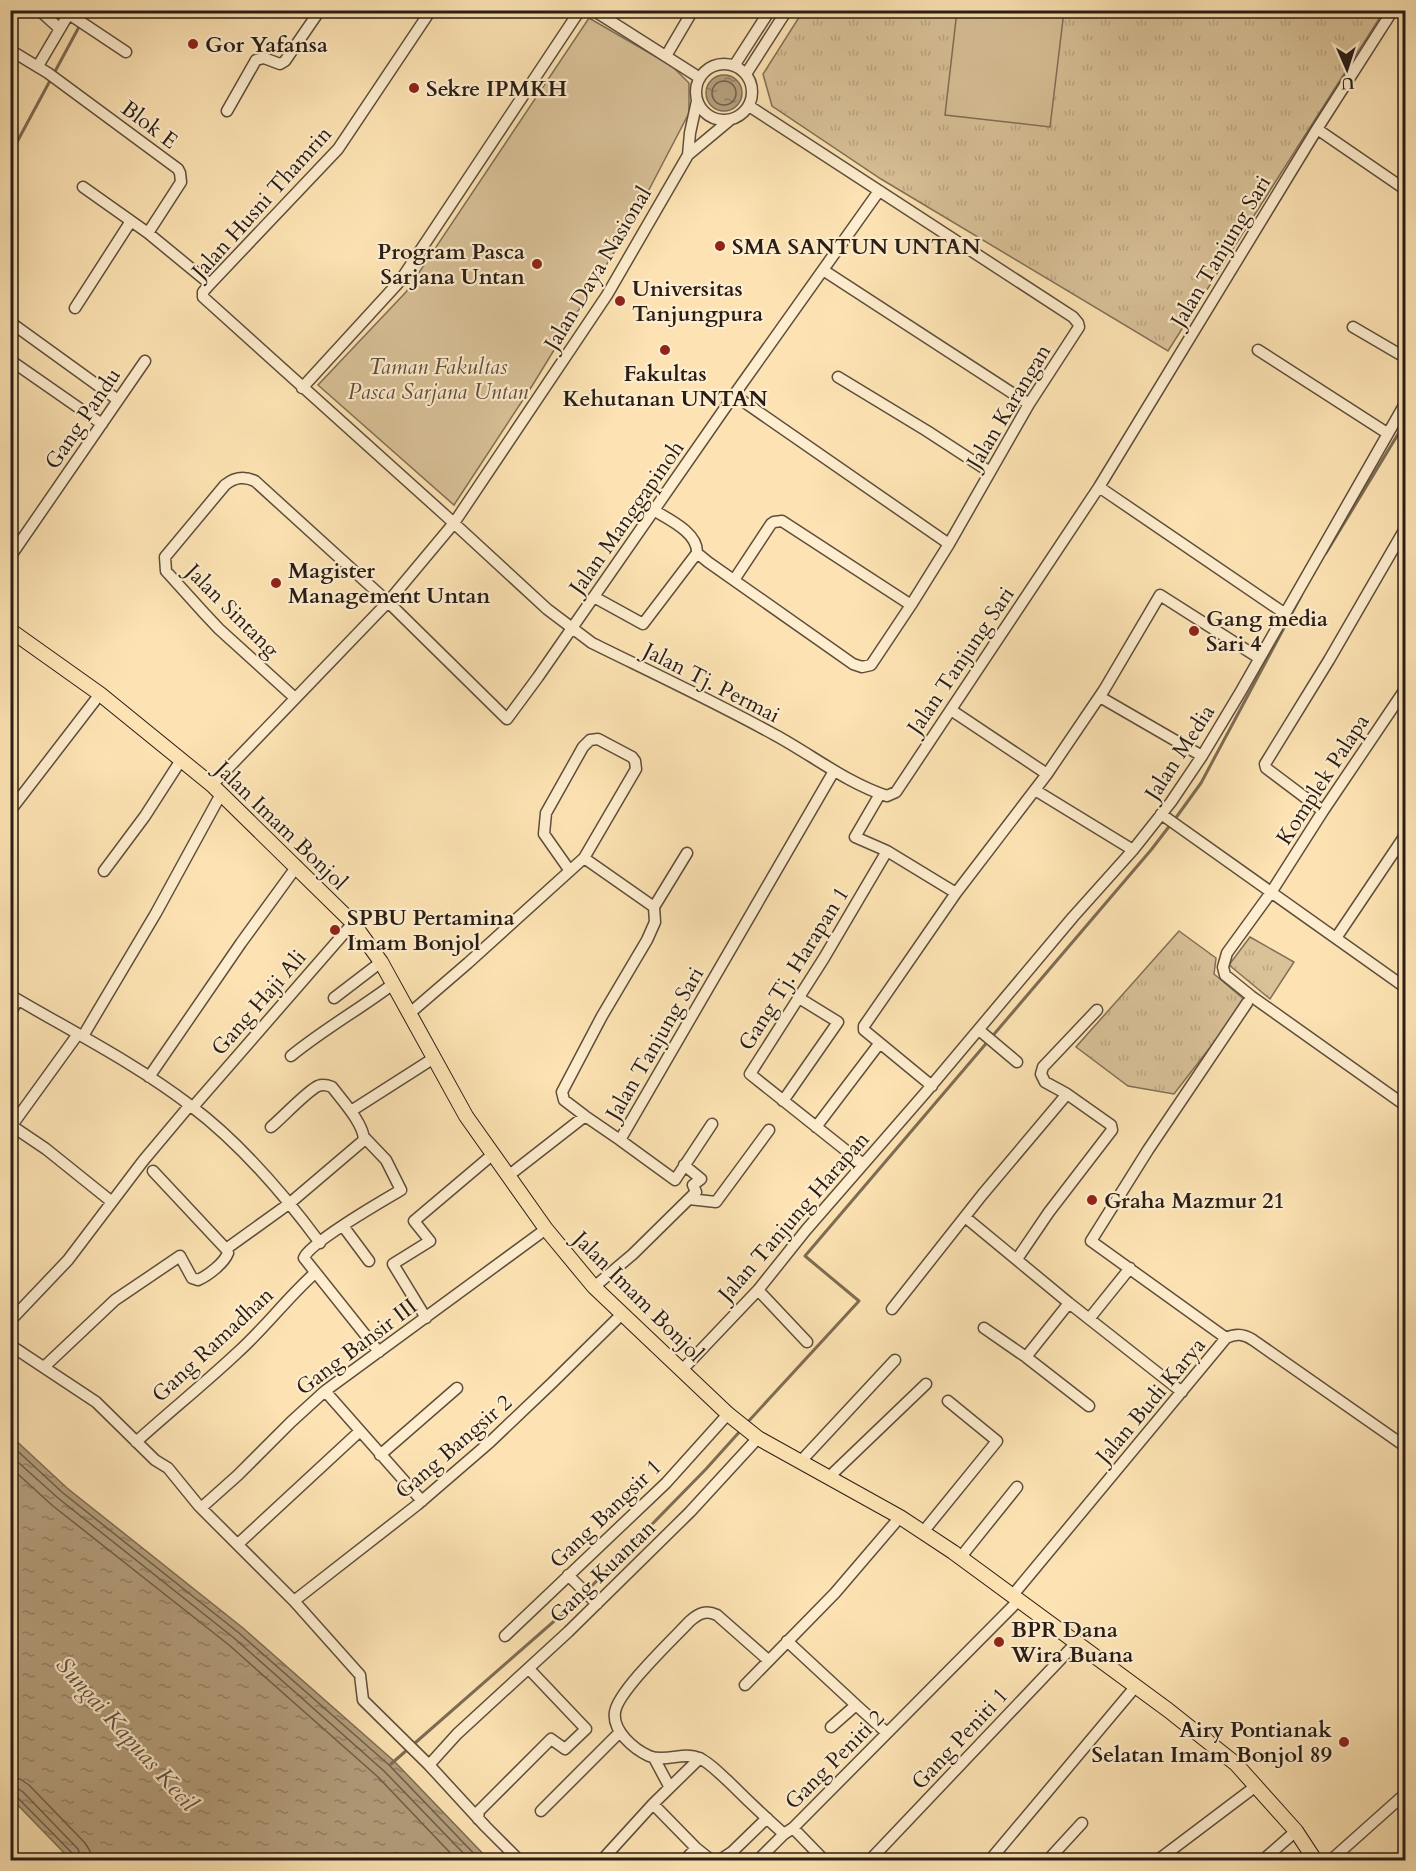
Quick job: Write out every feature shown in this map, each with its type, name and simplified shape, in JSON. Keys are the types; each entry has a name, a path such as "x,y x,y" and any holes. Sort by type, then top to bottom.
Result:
{"main road":[{"name":"Jalan Imam Bonjol","path":"10,630 100,694 217,790 353,923 381,962 466,1116 546,1229 594,1287 730,1416 757,1436 923,1532 1214,1745 1236,1764 1296,1831 1316,1860"}],"street":[{"path":"39,10 60,29"},
{"path":"227,111 256,60 264,58 280,64 285,61 320,10"},
{"name":"Jalan Husni Thamrin","path":"205,299 202,294 210,284 338,149 431,10"},
{"path":"303,388 400,281 580,10"},
{"path":"593,10 700,78 711,67 719,64 734,66 746,74 751,81 753,90 749,106"},
{"path":"666,56 693,10"},
{"path":"734,66 770,10"},
{"path":"746,74 787,10"},
{"name":"Jalan Tanjung Sari","path":"880,794 887,796 896,792 1099,487 1317,129 1393,10"},
{"path":"38,66 60,29 72,15 126,52"},
{"name":"Blok E","path":"10,50 38,66 178,169 181,183 148,233"},
{"name":"Jalan Daya Nasional","path":"688,154 697,101 696,89 700,78"},
{"path":"697,101 702,110 710,116 720,120 730,120"},
{"name":"Jalan Daya Nasional","path":"11,1127 81,1035 156,913 217,790 295,698 388,602 454,523 607,295 688,154 730,120 744,113 749,106"},
{"name":"Jalan Karangan","path":"655,511 685,530 694,540 697,553 734,580 853,664 868,666 874,661 949,544 1029,404 1079,325 1076,320 749,106"},
{"path":"1317,129 1406,190"},
{"path":"83,187 148,233 210,284"},
{"name":"Jalan Manggapinoh","path":"388,602 507,719 879,191"},
{"path":"75,308 131,222"},
{"path":"823,270 1029,404"},
{"name":"Jalan Tj. Permai","path":"205,299 546,609 571,629 592,643 777,736 834,771"},
{"path":"10,322 118,400"},
{"path":"1353,327 1406,358"},
{"path":"1258,350 1387,433"},
{"path":"10,360 102,424"},
{"name":"Gang Pandu","path":"10,557 145,361"},
{"path":"838,377 990,472"},
{"path":"734,395 949,544"},
{"name":"Jalan Media","path":"932,1086 1162,815 1202,756 1406,402"},
{"name":"Jalan Sintang","path":"295,698 219,629 166,571 165,557 225,485 240,477 255,482 388,602"},
{"path":"1099,487 1284,613"},
{"path":"734,580 768,528 774,522 779,521 786,523 911,605"},
{"path":"1323,811 1264,765 1265,761 1329,660 1406,527"},
{"path":"594,597 643,624 697,553"},
{"path":"932,1086 879,1044 864,1029 864,1026 956,893 1047,774 1100,697 1160,595 1259,658"},
{"name":"Komplek Palapa","path":"1406,688 1272,891 1225,957 1223,967 1225,975 1251,996 1406,1106"},
{"path":"10,811 100,694"},
{"path":"1100,697 1202,756"},
{"path":"951,710 1047,774"},
{"path":"410,1013 570,871 584,858 636,769 632,757 594,739 586,742 546,813 544,834 570,871"},
{"path":"104,871 145,816 181,760"},
{"path":"834,771 880,794 855,837 886,851 956,893"},
{"name":"Jalan Tanjung Sari","path":"508,1176 585,1116 620,1140 834,771"},
{"path":"1035,790 1133,850"},
{"path":"1162,815 1406,988"},
{"path":"1336,938 1406,834"},
{"name":"Gang Tj. Harapan 1","path":"863,1164 750,1074 824,958 886,851"},
{"path":"585,1116 564,1100 562,1092 655,922 654,907 687,853"},
{"path":"584,858 654,907"},
{"path":"149,1077 297,866"},
{"name":"Gang Haji Ali","path":"10,1321 68,1260 112,1202 191,1106 353,923"},
{"path":"334,998 381,962"},
{"path":"291,1056 310,1040 393,984"},
{"path":"10,1013 14,997 81,1035 191,1106 233,1143 290,1203 320,1243"},
{"path":"783,1101 838,1022 799,998"},
{"path":"1226,1338 1092,1242 1092,1239 1148,1150 1247,1003"},
{"path":"1017,1259 1069,1185 1112,1130 1111,1125 1067,1094 1045,1082 1042,1077 1042,1069 1097,1010"},
{"path":"980,1031 1017,1062"},
{"path":"816,1127 879,1044"},
{"path":"351,1111 434,1058"},
{"path":"271,1127 315,1089 324,1085 332,1087 351,1111 364,1137 386,1160 401,1190 366,1210 304,1257 379,1352"},
{"name":"Jalan Tanjung Harapan","path":"682,1370 758,1290 863,1164 932,1086"},
{"path":"892,1309 1067,1094"},
{"path":"620,1140 675,1179 712,1124"},
{"path":"11,1127 46,1149 112,1202"},
{"path":"693,1196 716,1202 769,1130"},
{"path":"226,1249 290,1203 362,1143 364,1137"},
{"path":"426,1318 393,1264 430,1241 414,1221 492,1155"},
{"path":"594,1287 633,1254 693,1196 693,1185 701,1179 684,1165"},
{"path":"44,1367 115,1300 180,1256 192,1278 198,1280 226,1257 228,1253 226,1249 153,1171"},
{"path":"965,1217 1182,1392"},
{"path":"343,1226 369,1262"},
{"name":"Gang Bansir III","path":"201,1508 325,1391 546,1229"},
{"path":"1089,1319 1130,1268"},
{"name":"Gang Ramadhan","path":"136,1442 238,1353 299,1287 315,1273"},
{"path":"758,1290 807,1342"},
{"path":"1026,1358 1069,1303"},
{"name":"Gang Bangsir 2","path":"296,1598 422,1501 490,1442 622,1313"},
{"path":"984,1328 1089,1406"},
{"name":"Jalan Budi Karya","path":"1015,1599 1226,1338 1238,1334 1253,1340 1406,1447"},
{"path":"10,1346 96,1402 155,1460 168,1468 201,1508 296,1598 360,1675 363,1700 429,1765 519,1860"},
{"path":"801,1461 895,1360"},
{"path":"829,1477 926,1384"},
{"path":"380,1455 457,1388"},
{"path":"325,1391 422,1501"},
{"path":"923,1532 997,1441 948,1401"},
{"name":"Gang Bangsir 1","path":"505,1636 570,1578 730,1416"},
{"path":"238,1544 360,1431"},
{"name":"Gang Kuantan","path":"429,1765 466,1726 529,1668 593,1601 690,1512 757,1436"},
{"path":"960,1558 1017,1487"},
{"path":"745,1685 835,1593 900,1517"},
{"path":"570,1578 593,1601"},
{"name":"Gang Peniti 2","path":"700,1758 768,1818 789,1831 887,1733 1015,1599"},
{"path":"700,1758 690,1756 654,1758 642,1752 620,1732 615,1717 618,1703 654,1658 699,1614 709,1612 717,1615 768,1660"},
{"path":"787,1641 887,1733"},
{"name":"Gang Peniti 1","path":"870,1860 1076,1643"},
{"path":"478,1819 479,1811 551,1739 565,1749 586,1729 529,1668"},
{"path":"990,1860 1136,1686"},
{"path":"831,1727 856,1705"},
{"path":"541,1811 620,1732"},
{"path":"654,1758 669,1786"},
{"path":"602,1860 669,1786 700,1758"},
{"path":"1158,1860 1256,1786"},
{"path":"1332,1860 1406,1793"},
{"path":"652,1804 711,1860"},
{"path":"720,1860 732,1852 768,1818"},
{"path":"1048,1860 1082,1823"},
{"path":"758,1860 789,1831 824,1860"},
{"path":"1263,1860 1296,1831"},
{"path":"685,1860 696,1848"}],"green space":[{"path":"803,11 1384,11 1168,351 881,179 772,106 763,74"},
{"path":"957,11 1064,11 1050,127 945,115"},
{"name":"Taman Fakultas Pasca Sarjana Untan","path":"589,18 672,66 689,83 689,113 629,228 532,386 454,505 318,385 406,292"},
{"path":"1179,931 1216,958 1214,974 1246,1001 1174,1094 1128,1086 1076,1047"},
{"path":"1250,937 1294,962 1270,999 1229,965"}],"water":[{"path":"724,75 737,80 742,93 737,106 724,111 711,106 706,93 711,80"},
{"name":"Sungai Kapuas Kecil","path":"11,1436 67,1488 243,1628 394,1761 489,1860 71,1860 11,1798"}],"waterway":[{"path":"83,19 88,10"},
{"path":"10,155 80,25"},
{"path":"1326,553 1406,421"},
{"path":"1175,819 1201,783 1301,596"},
{"path":"746,1424 859,1301 805,1256 1171,824"},
{"path":"391,1764 576,1602 742,1429"}],"place":[{"name":"Gor Yafansa","path":"193,44"},
{"name":"Sekre IPMKH","path":"414,88"},
{"name":"SMA SANTUN UNTAN","path":"720,246"},
{"name":"Program Pasca Sarjana Untan","path":"537,264"},
{"name":"Universitas Tanjungpura","path":"620,301"},
{"name":"Fakultas Kehutanan UNTAN","path":"665,350"},
{"name":"Magister Management Untan","path":"276,583"},
{"name":"Gang media Sari 4","path":"1194,631"},
{"name":"SPBU Pertamina Imam Bonjol","path":"335,930"},
{"name":"Graha Mazmur 21","path":"1092,1200"},
{"name":"BPR Dana Wira Buana","path":"999,1642"},
{"name":"Airy Pontianak Selatan Imam Bonjol 89","path":"1344,1742"}]}
